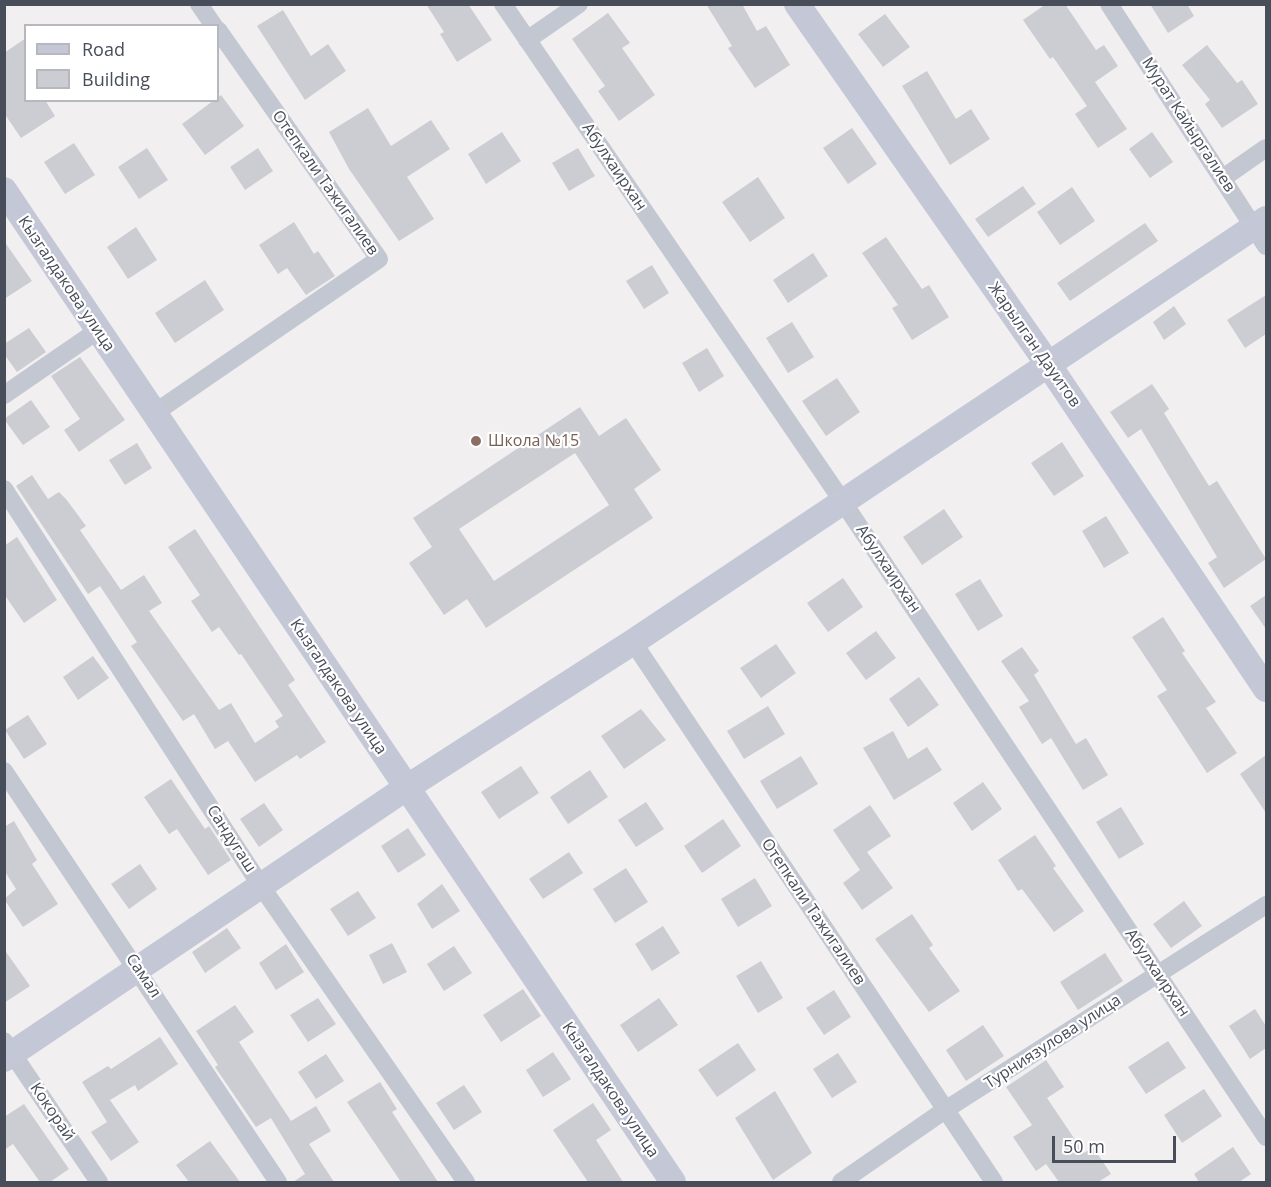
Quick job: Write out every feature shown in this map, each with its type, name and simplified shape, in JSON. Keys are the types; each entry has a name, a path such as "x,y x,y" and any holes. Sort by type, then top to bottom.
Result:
{"street":[{"path":"199,4 213,24"},
{"name":"Абулхаирхан","path":"503,4 843,502 1266,1137"},
{"path":"527,40 579,4"},
{"name":"Жарылган Дауитов","path":"797,4 1048,364 1266,689"},
{"name":"Мурат Кайыргалиев","path":"1109,4 1223,178 1262,231"},
{"name":"Отепкали Тажигалиев","path":"153,414 379,259 219,31"},
{"path":"1223,178 1266,148"},
{"name":"Кызгалдакова улица","path":"4,190 673,1182"},
{"path":"7,1051 138,969 406,788 633,642 1048,364 1262,231"},
{"path":"4,395 97,331"},
{"name":"Сандугаш","path":"4,489 261,886 466,1182"},
{"name":"Отепкали Тажигалиев","path":"633,642 994,1182"},
{"name":"Самал","path":"4,771 278,1182"},
{"name":"Турниязулова улица","path":"841,1182 945,1110 1266,904"},
{"name":"Кокорай","path":"7,1051 99,1182"}],"building":[{"path":"426,4 468,4 492,40 457,62 440,34 444,32"},
{"path":"706,4 742,4 757,31 766,26 790,65 755,88 728,48 732,46"},
{"path":"1046,4 1065,4 1096,50 1104,45 1118,66 1095,82 1127,129 1098,148 1075,114 1087,106 1053,57 1050,59 1023,20"},
{"path":"1150,4 1187,4 1194,16 1168,33"},
{"path":"283,10 311,56 328,44 346,71 305,100 257,26"},
{"path":"608,13 630,43 622,48 655,95 619,121 598,91 605,86 572,39"},
{"path":"885,14 910,47 883,67 858,34"},
{"path":"24,39 24,102 46,102 55,116 21,138 4,113 4,53"},
{"path":"1207,45 1237,83 1242,80 1258,104 1222,128 1205,104 1210,100 1182,65"},
{"path":"927,71 956,119 971,109 990,139 950,165 902,86"},
{"path":"221,95 244,126 205,155 182,124 212,102 219,102"},
{"path":"368,108 391,146 431,120 450,149 407,177 434,219 399,241 349,169 329,132"},
{"path":"852,128 877,164 848,184 823,148"},
{"path":"502,132 521,161 486,184 468,154"},
{"path":"1152,132 1173,162 1150,178 1129,149"},
{"path":"74,143 95,175 65,194 44,162"},
{"path":"147,148 168,180 139,199 118,167"},
{"path":"258,148 273,171 245,190 230,167"},
{"path":"578,148 595,176 569,191 552,163"},
{"path":"758,177 785,218 750,242 722,202"},
{"path":"1023,186 1036,204 988,237 975,219"},
{"path":"1072,187 1095,221 1060,245 1037,212"},
{"path":"294,222 314,254 318,251 335,276 306,295 287,268 278,274 259,245"},
{"path":"1145,223 1158,241 1070,301 1057,283"},
{"path":"136,227 157,260 128,279 107,247"},
{"path":"886,237 922,289 929,285 949,317 912,340 892,308 898,305 862,253"},
{"path":"4,241 32,281 4,299"},
{"path":"813,253 828,276 788,303 773,280"},
{"path":"652,265 669,293 644,309 626,281"},
{"path":"205,280 224,310 175,343 155,313"},
{"path":"1266,295 1266,334 1245,348 1227,320"},
{"path":"1174,306 1186,324 1164,340 1153,322"},
{"path":"792,322 814,357 788,373 766,338"},
{"path":"29,328 46,352 17,372 4,354 4,344"},
{"path":"707,348 724,376 699,392 682,363"},
{"path":"80,357 125,420 79,452 64,430 80,419 51,376"},
{"path":"837,378 860,412 826,436 802,401"},
{"path":"1152,384 1169,409 1164,413 1209,486 1217,481 1266,559 1224,588 1208,563 1217,557 1141,429 1128,438 1110,412"},
{"path":"31,400 50,427 23,445 4,419"},
{"name":"Школа №15","path":"580,407 599,436 626,418 661,470 634,489 653,518 486,628 467,599 444,615 409,563 432,547 413,518","holes":["575,453 609,505 494,581 459,529"]},
{"path":"1062,442 1084,476 1054,496 1031,463"},
{"path":"137,443 152,468 125,485 109,460"},
{"path":"32,475 48,499 59,492 66,499 86,526 80,530 121,590 144,575 162,603 149,611 219,710 231,703 255,743 279,727 275,721 283,716 241,654 239,655 219,627 212,632 191,601 200,595 168,547 195,529 295,680 288,685 326,742 300,759 297,755 255,782 228,741 215,749 194,714 183,721 131,646 137,642 100,586 88,594 16,486"},
{"path":"944,509 963,537 922,565 903,537"},
{"path":"1106,516 1129,553 1104,568 1082,531"},
{"path":"17,537 57,600 24,623 4,594 4,546"},
{"path":"843,578 863,607 828,632 807,603"},
{"path":"980,579 1003,616 978,631 955,594"},
{"path":"1266,595 1266,629 1250,606"},
{"path":"1163,617 1185,651 1182,653 1216,702 1206,708 1237,753 1207,773 1157,696 1167,690 1132,637"},
{"path":"876,631 896,658 866,680 846,653"},
{"path":"776,644 796,673 761,698 740,668"},
{"path":"1022,647 1039,671 1034,675 1076,744 1086,738 1108,775 1083,790 1051,738 1042,744 1019,707 1029,701 1001,661"},
{"path":"93,656 109,678 78,700 63,677"},
{"path":"919,677 939,705 908,727 889,699"},
{"path":"768,706 785,734 744,759 727,731"},
{"path":"641,709 666,740 624,769 601,736"},
{"path":"28,715 47,744 24,759 5,730"},
{"path":"893,731 908,759 927,747 942,770 894,800 863,748"},
{"path":"1266,755 1266,813 1240,774"},
{"path":"801,756 818,784 777,809 760,781"},
{"path":"521,766 539,793 499,819 481,792"},
{"path":"590,770 608,797 568,824 550,797"},
{"path":"171,779 205,829 209,826 231,860 208,875 177,829 169,834 144,797"},
{"path":"983,782 1002,809 972,831 953,803"},
{"path":"646,802 664,829 636,847 618,820"},
{"path":"264,803 283,830 259,847 240,819"},
{"path":"870,805 891,836 867,852 893,888 862,910 843,883 860,870 833,830"},
{"path":"1121,807 1144,844 1119,859 1096,822"},
{"path":"723,819 741,846 702,873 684,846"},
{"path":"14,821 37,860 32,864 58,904 23,927 4,899 16,889 4,870 4,827"},
{"path":"408,828 426,855 398,873 381,846"},
{"path":"1035,835 1056,866 1053,868 1084,911 1054,932 1022,889 1018,891 998,860"},
{"path":"569,852 583,873 543,899 529,879"},
{"path":"140,864 157,889 129,909 111,884"},
{"path":"626,868 648,902 615,923 593,889"},
{"path":"755,878 772,906 738,927 721,899"},
{"path":"442,884 460,911 432,929 417,904"},
{"path":"358,891 376,918 348,936 330,909"},
{"path":"1184,901 1202,926 1171,948 1153,924"},
{"path":"912,914 933,945 929,948 960,991 929,1012 875,939"},
{"path":"663,926 680,953 652,971 635,944"},
{"path":"227,928 241,948 205,973 192,952"},
{"path":"392,943 407,972 383,984 369,955"},
{"path":"286,944 304,972 276,990 259,963"},
{"path":"454,946 472,973 444,991 427,964"},
{"path":"4,949 30,986 4,1003"},
{"path":"1105,953 1123,981 1078,1010 1060,982"},
{"path":"761,961 783,998 758,1013 736,976"},
{"path":"523,989 541,1016 501,1042 483,1015"},
{"path":"834,990 851,1017 824,1035 806,1008"},
{"path":"318,998 336,1024 308,1042 290,1015"},
{"path":"659,998 678,1025 638,1052 620,1025"},
{"path":"235,1005 254,1032 239,1042 291,1121 316,1106 331,1131 309,1144 334,1182 293,1182 305,1174 271,1118 256,1127 215,1067 218,1065 196,1031"},
{"path":"1255,1009 1266,1026 1266,1048 1250,1059 1229,1026"},
{"path":"983,1025 1004,1056 966,1081 946,1050"},
{"path":"160,1037 178,1064 138,1091 135,1085 110,1100 139,1142 111,1161 91,1132 107,1122 82,1082 108,1066 111,1069"},
{"path":"1168,1041 1186,1068 1146,1094 1128,1067"},
{"path":"738,1043 756,1070 717,1097 698,1070"},
{"path":"553,1052 571,1079 543,1097 526,1070"},
{"path":"838,1053 857,1082 832,1098 813,1069"},
{"path":"326,1054 344,1081 316,1099 298,1072"},
{"path":"1046,1060 1064,1087 1047,1098 1084,1153 1093,1147 1111,1174 1098,1182 1059,1182 1046,1164 1036,1171 1013,1137 1032,1125 1006,1087"},
{"path":"380,1082 397,1109 392,1112 438,1182 401,1182 347,1102"},
{"path":"464,1085 482,1112 454,1130 436,1103"},
{"path":"1204,1089 1222,1116 1182,1143 1164,1115"},
{"path":"775,1091 812,1153 773,1180 735,1118"},
{"path":"593,1103 611,1130 596,1140 623,1182 588,1182 553,1130"},
{"path":"24,1104 69,1169 50,1182 40,1182 13,1144 4,1150 4,1117"},
{"path":"210,1141 240,1182 189,1182 176,1165"},
{"path":"1233,1147 1251,1174 1239,1182 1199,1182 1194,1174"}],"place":[{"name":"Школа №15","path":"476,441"}]}
